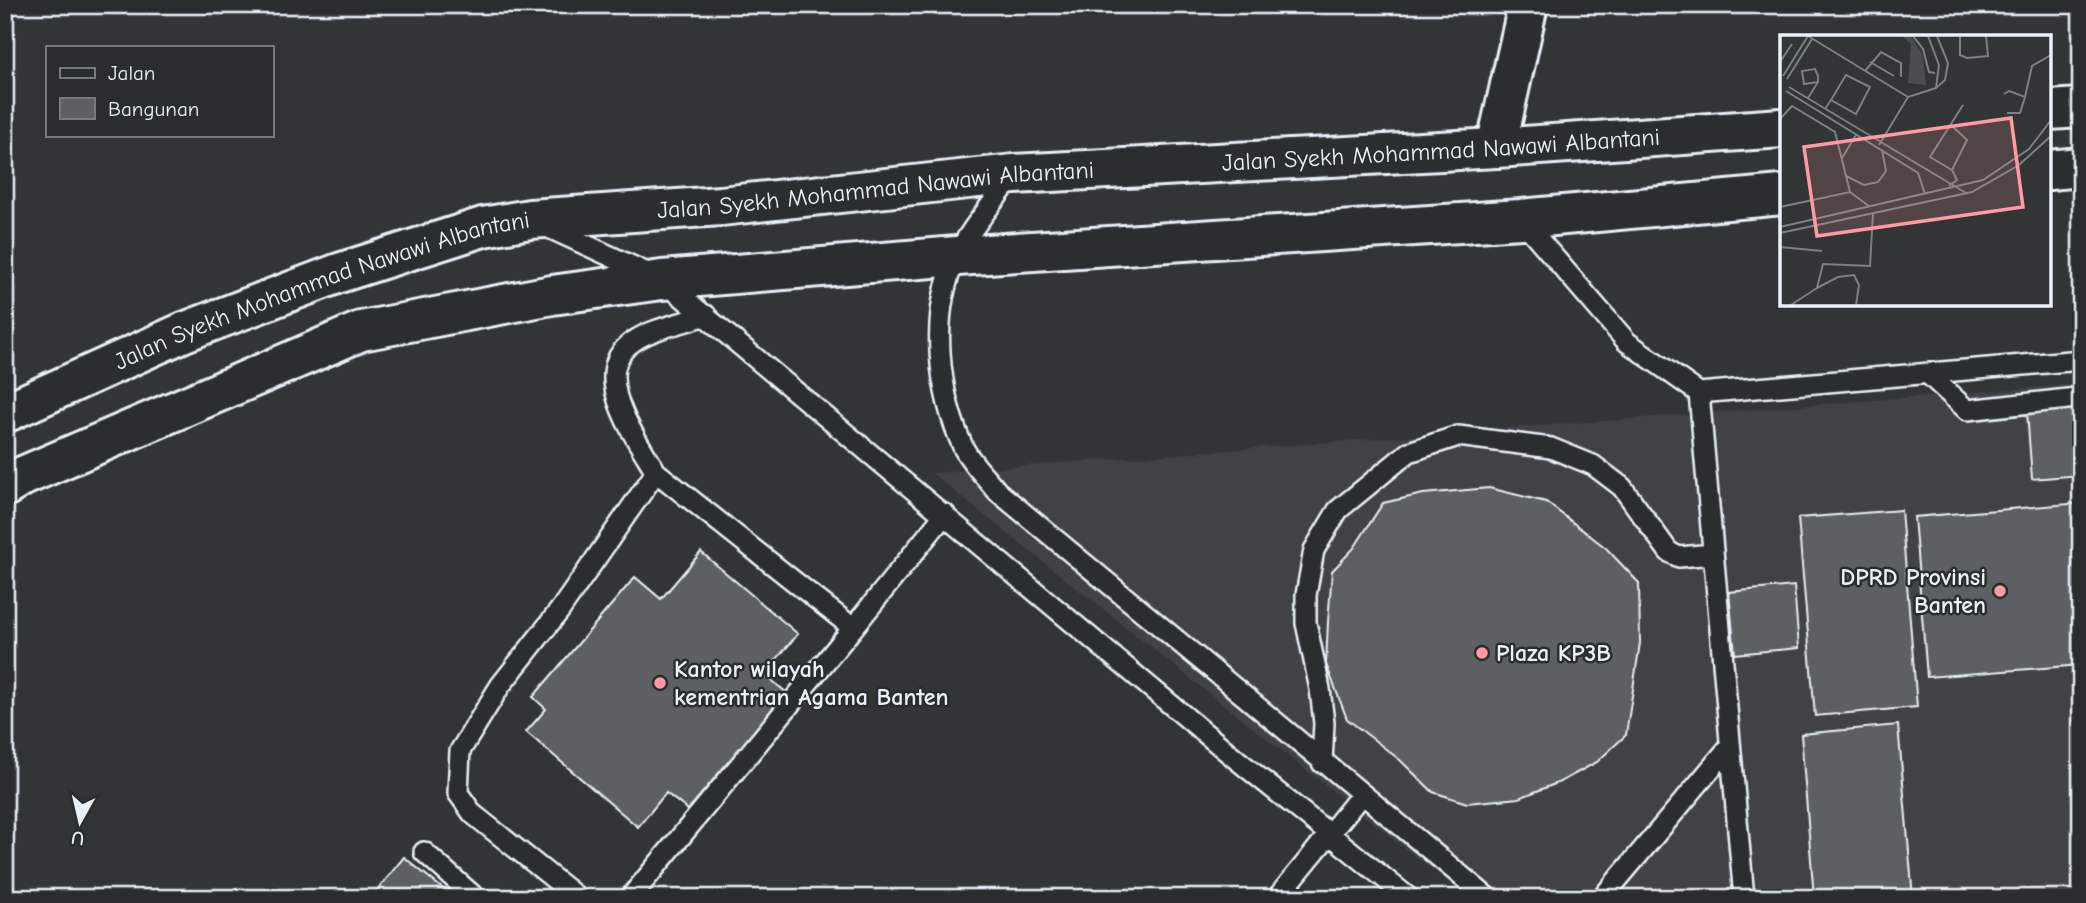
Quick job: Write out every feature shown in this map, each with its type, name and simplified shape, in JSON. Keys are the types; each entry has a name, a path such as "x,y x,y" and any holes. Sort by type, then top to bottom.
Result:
{"main road":[{"path":"1496,148 1528,5"},
{"path":"2051,110 2081,108"},
{"name":"Jalan Syekh Mohammad Nawawi Albantani","path":"5,413 184,332 339,272 483,227 530,219 721,206 1014,174 1496,148 1780,128"},
{"path":"2051,170 2081,167"},
{"path":"5,487 23,476 360,331 552,295 662,280 957,256 1521,219 1780,195"}],"lane":[{"path":"1014,174 957,256 947,282 940,337 947,404 965,452 997,491 1488,898"},
{"path":"530,219 662,280 1236,759 1409,898"},
{"path":"1521,219 1627,342 1699,393 2081,360"},
{"path":"706,315 634,341 616,364 617,405 656,472 853,628"},
{"path":"1928,374 1967,410 2077,398"},
{"path":"1699,393 1744,898"},
{"path":"1322,763 1324,723 1306,623 1306,596 1314,550 1338,510 1409,452 1458,436 1551,448 1593,465 1622,487 1669,552 1679,557 1713,554"},
{"path":"578,898 473,814 458,793 460,751 500,686 560,610 656,472"},
{"path":"630,898 945,514"},
{"path":"1602,898 1730,746"},
{"path":"1277,898 1362,794"},
{"path":"424,852 476,898"}],"shaded area":[{"path":"2081,384 2081,898 1468,898 931,473"}],"building":[{"path":"2081,408 2081,475 2032,479 2027,412"},
{"name":"Plaza KP3B","path":"1489,488 1546,502 1606,548 1639,583 1640,643 1626,735 1597,762 1560,782 1519,798 1467,803 1433,792 1400,760 1347,719 1326,664 1328,622 1332,571 1354,548 1383,503 1423,494"},
{"name":"DPRD Provinsi Banten","path":"2081,503 2081,665 1927,677 1914,517"},
{"name":"DPRD Provinsi Banten","path":"1901,510 1917,707 1815,716 1798,518"},
{"name":"Kantor wilayah kementrian Agama Banten","path":"701,552 798,634 764,674 787,693 688,810 666,793 638,827 526,732 546,709 533,697 635,577 661,599"},
{"name":"DPRD Provinsi Banten","path":"1794,586 1799,648 1735,654 1729,592"},
{"path":"1898,725 1913,898 1814,898 1801,734"},
{"path":"404,857 454,898 371,898"}],"place":[{"name":"DPRD Provinsi Banten","path":"2000,591"},
{"name":"Plaza KP3B","path":"1482,653"},
{"name":"Kantor wilayah kementrian Agama Banten","path":"660,683"}]}
